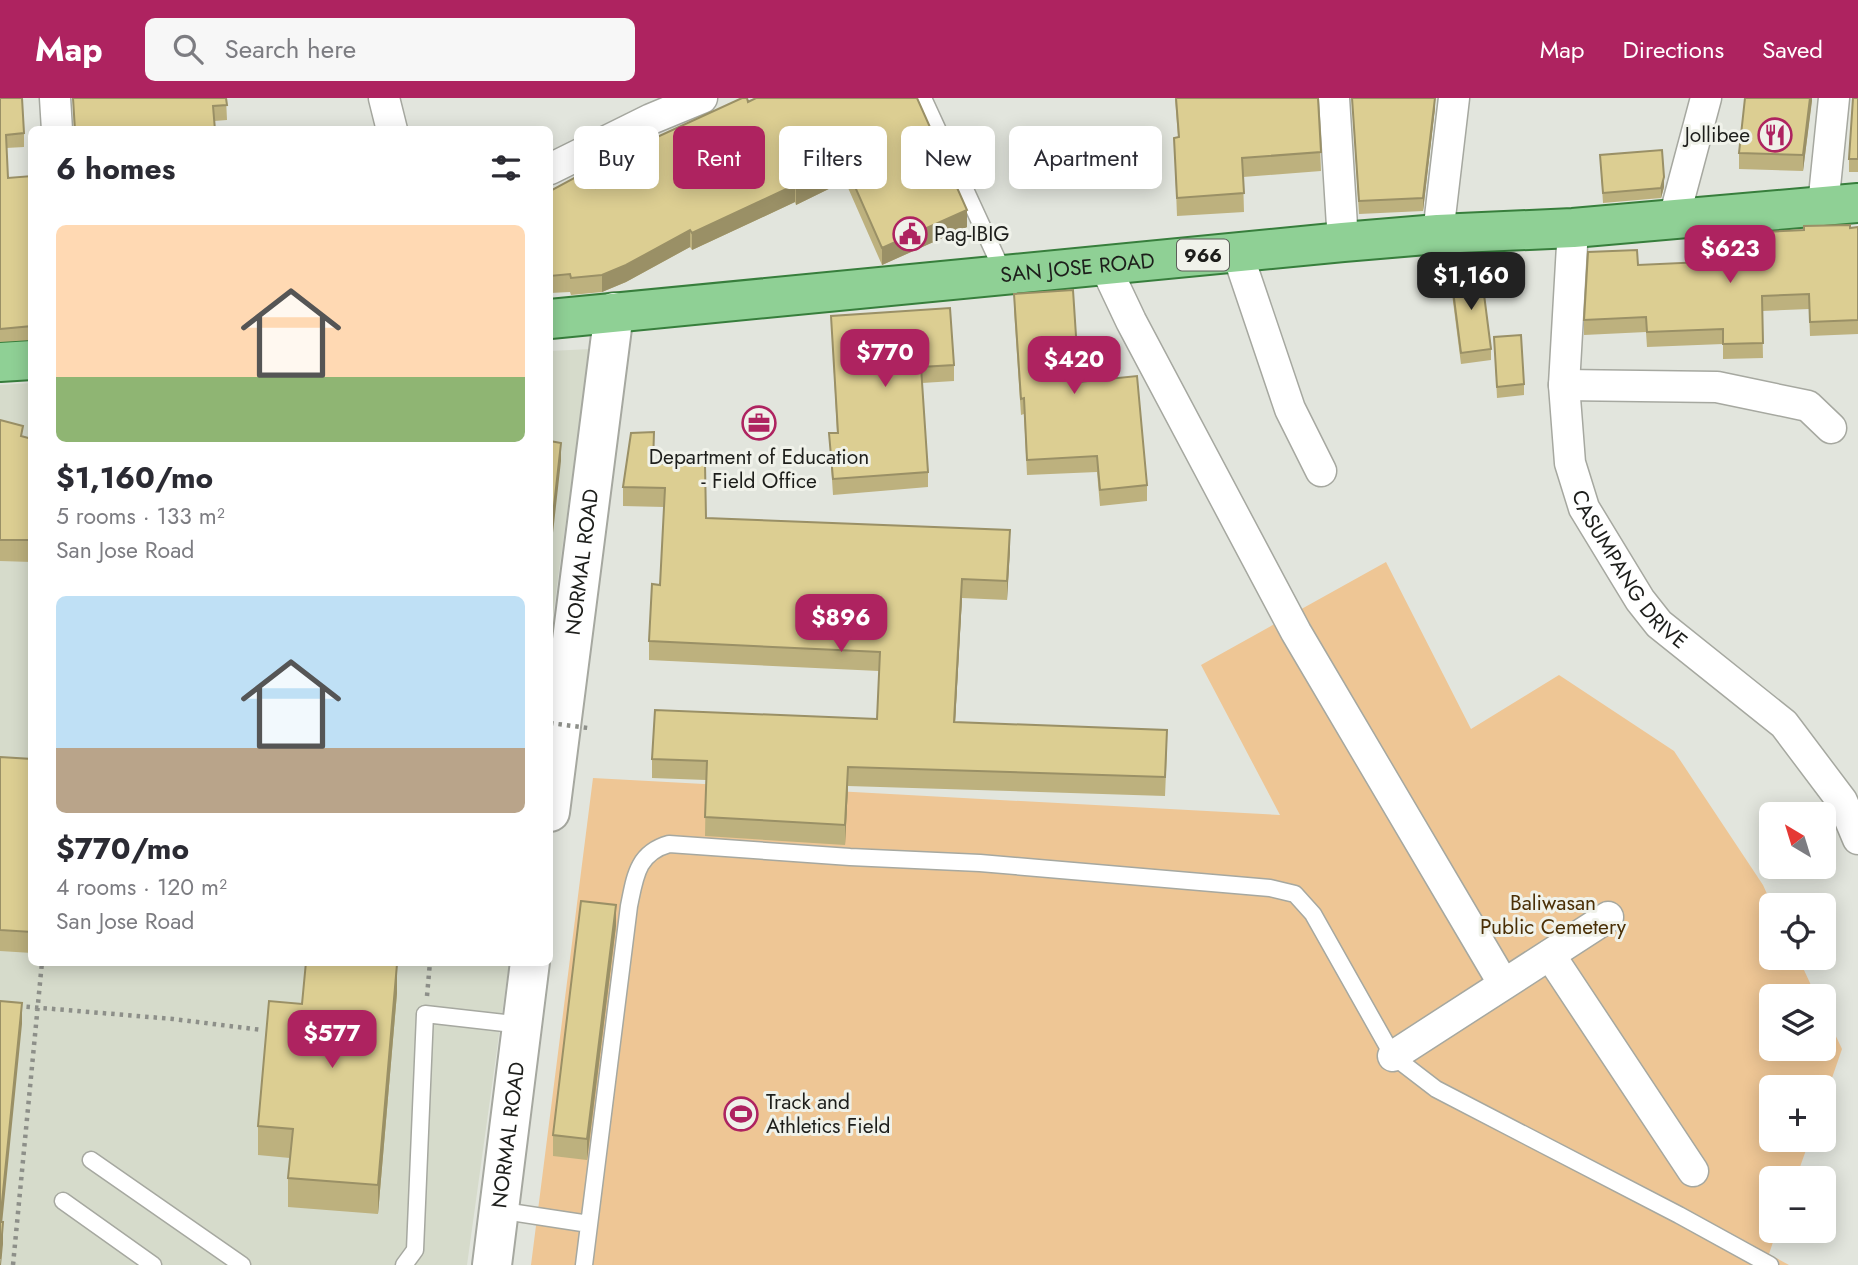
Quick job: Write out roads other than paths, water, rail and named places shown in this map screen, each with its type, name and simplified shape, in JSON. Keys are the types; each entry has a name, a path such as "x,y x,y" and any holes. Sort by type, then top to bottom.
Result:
{"main road":[{"name":"SAN JOSE ROAD","path":"553,319 1343,242 1438,234 1573,228 1841,205"},
{"path":"0,362 28,360"}],"street":[{"path":"55,98 57,126"},
{"path":"384,98 391,126"},
{"path":"553,168 651,119 702,98"},
{"path":"1334,98 1343,242"},
{"path":"1438,234 1454,98"},
{"path":"1674,218 1706,98"},
{"path":"1834,98 1841,205"},
{"name":"CASUMPANG DRIVE","path":"1573,228 1564,385 1570,463 1584,508 1640,600 1659,624 1784,724 1842,802 1858,839"},
{"path":"1237,252 1290,409 1321,471"},
{"path":"1104,264 1131,321 1296,632 1503,984"},
{"name":"NORMAL ROAD","path":"553,789 614,313"},
{"path":"1564,385 1717,387 1808,406 1831,428"},
{"path":"1393,1056 1608,917"},
{"path":"1550,955 1693,1171"},
{"name":"NORMAL ROAD","path":"492,1265 529,966"}],"lane":[{"path":"923,98 1004,274"},
{"path":"584,1265 632,893 643,860 654,848 669,844 980,863 1284,890 1295,894 1313,914 1393,1056 1436,1089 1679,1215 1769,1265"},
{"path":"404,1265 415,1250 425,1014 522,1025"},
{"path":"91,1160 242,1265"},
{"path":"63,1201 153,1265"},
{"path":"498,1210 589,1224"}],"place":[{"name":"Jollibee","path":"1775,135"},
{"name":"Pag-IBIG","path":"910,234"},
{"name":"Department of Education - Field Office","path":"759,423"},
{"name":"Track and Athletics Field","path":"741,1114"}],"park label":[{"name":"Baliwasan Public Cemetery","path":"1553,915"}]}
